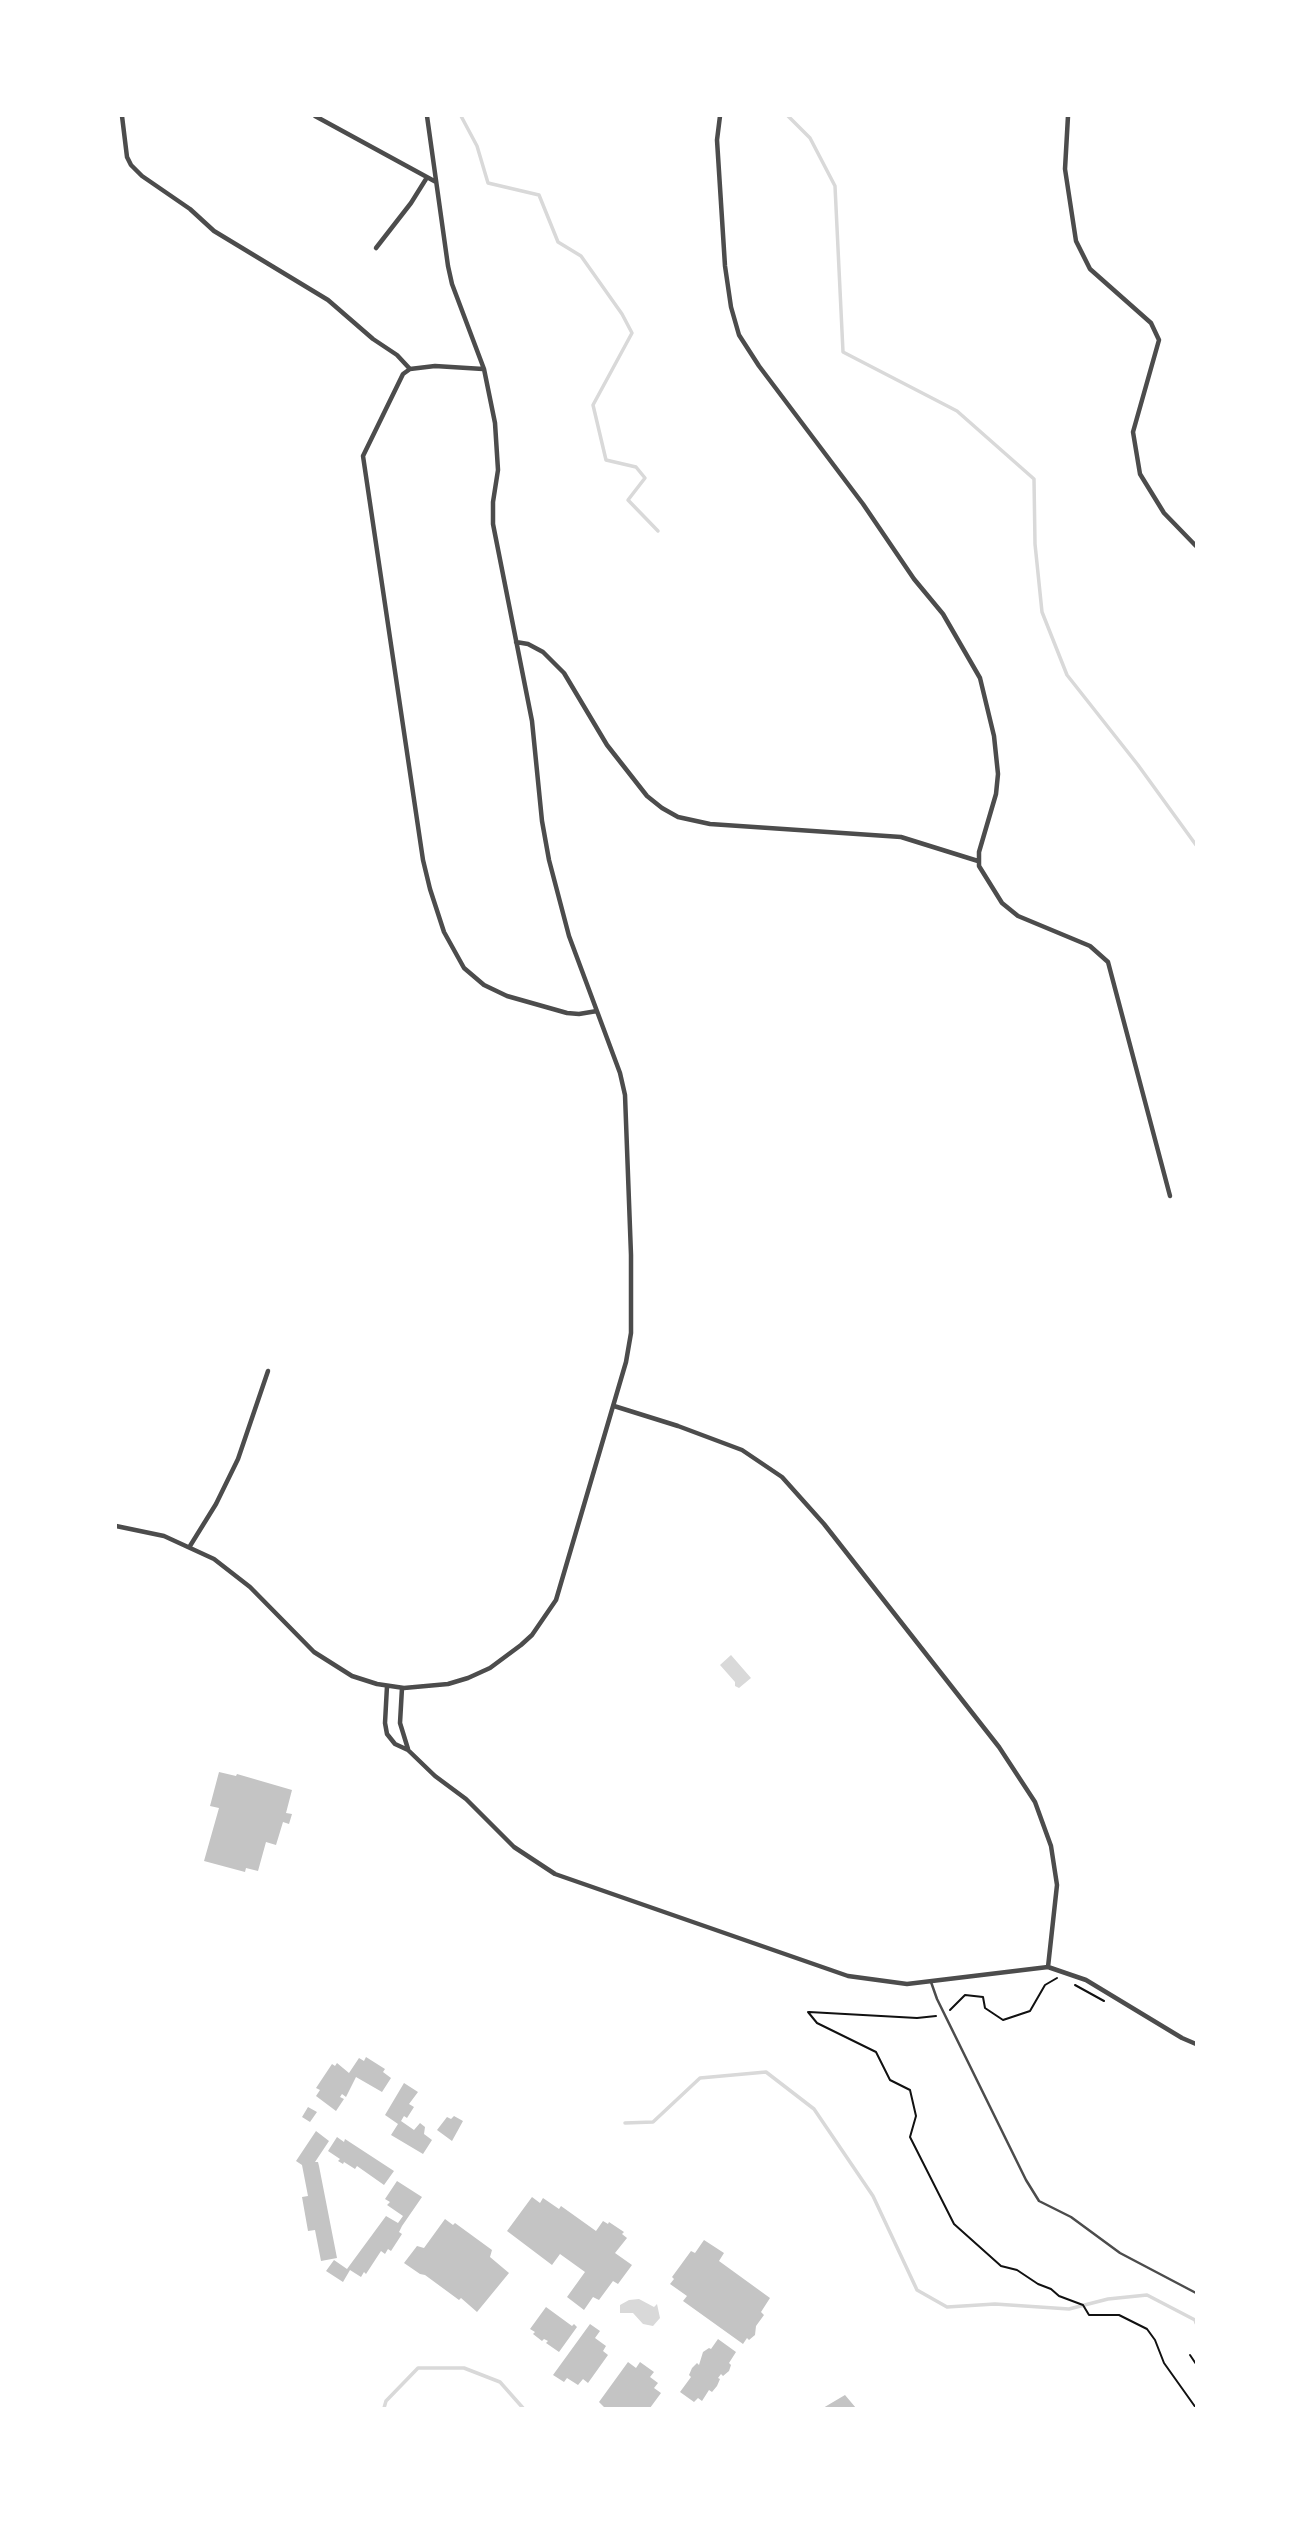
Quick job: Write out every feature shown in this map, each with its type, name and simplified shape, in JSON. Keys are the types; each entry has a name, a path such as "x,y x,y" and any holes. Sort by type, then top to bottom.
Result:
{"street":[{"path":"122,116 127,157 142,176 190,209 214,231 328,300 373,339 397,355 410,369"},
{"path":"315,116 436,182"},
{"path":"116,1526 164,1536 190,1546 235,1574 324,1660 352,1675 402,1688 447,1684 468,1678 491,1668 532,1635 556,1600 626,1362 631,1333 627,1122 620,1073 569,936 542,821 532,721 493,524 498,447 495,422 484,369 452,284 444,248 427,116"},
{"path":"720,116 717,140 726,266 731,307 739,335 759,366 863,504 914,579 943,614 980,678 994,736 998,774 996,794 978,861 982,873 1002,903 1018,916 1098,950 1108,962 1170,1196"},
{"path":"1068,116 1065,169 1076,241 1090,269 1151,323 1159,340 1133,432 1140,474 1164,513 1196,545"},
{"path":"376,248 411,203 426,178"},
{"path":"484,369 435,366 410,369 403,374 363,456 422,849 430,889 444,932 464,968 484,985 508,996 567,1013 597,1011"},
{"path":"516,642 528,644 543,652 565,673 607,745 647,796 678,817 710,824 901,837 978,861"},
{"path":"190,1546 216,1504 238,1460 268,1371"},
{"path":"614,1406 742,1450 782,1477 824,1524 983,1726 1023,1780 1035,1802 1051,1846 1057,1885 1048,1967"},
{"path":"390,1686 385,1723 387,1734 478,1810 514,1847 555,1874 848,1976 907,1984 1048,1967 1086,1980 1196,2045"},
{"path":"402,1688 400,1723 408,1750"}],"lane":[{"path":"932,1982 945,2015 1026,2180 1040,2202 1071,2217 1120,2253 1196,2293"}],"path":[{"path":"1062,1979 1059,1977 1045,1985 1030,2011 1003,2020 985,2008 983,1997 965,1995 945,2015 916,2018 808,2012 817,2023 876,2052 890,2080 910,2090 916,2116 910,2137 954,2224 1001,2266 1017,2270 1051,2289 1059,2297 1083,2305 1089,2315 1119,2315 1147,2329 1155,2340 1164,2363 1196,2409"},
{"path":"1073,1985 1108,2003"},
{"path":"1189,2355 1196,2364"}],"shaded area":[{"path":"731,1655 751,1678 739,1688 720,1665"},
{"path":"639,2299 654,2307 657,2304 660,2318 653,2326 643,2324 633,2313 620,2313 620,2305"}],"building":[{"path":"219,1772 237,1774 292,1790 286,1813 292,1814 289,1824 283,1822 276,1845 266,1842 258,1871 246,1868 245,1872 204,1861 219,1808 210,1806"},
{"path":"366,2057 385,2069 383,2072 391,2078 382,2092 356,2077 346,2097 342,2094 340,2097 344,2099 336,2111 316,2096 320,2090 316,2088 332,2064 335,2066 337,2063 349,2073 359,2058 364,2061"},
{"path":"404,2083 418,2092 409,2104 414,2107 407,2118 404,2116 401,2121 414,2130 420,2123 425,2127 424,2134 432,2140 423,2154 391,2135 398,2124 385,2115"},
{"path":"308,2107 317,2112 310,2122 302,2117"},
{"path":"454,2116 463,2121 452,2141 437,2130 447,2117 451,2119"},
{"path":"316,2131 329,2141 315,2162 318,2162 319,2166 337,2258 321,2261 315,2230 308,2231 302,2197 308,2196 302,2165 296,2161"},
{"path":"337,2137 344,2142 345,2139 394,2171 384,2185 357,2166 355,2169 338,2161 340,2159 328,2151"},
{"path":"397,2181 422,2197 402,2226 399,2232 402,2234 391,2251 388,2249 385,2254 381,2251 366,2274 364,2272 361,2277 350,2270 343,2282 326,2271 334,2260 347,2269 386,2216 398,2223 403,2216 387,2205 390,2202 385,2199"},
{"path":"532,2197 540,2203 543,2198 559,2209 561,2206 596,2231 603,2221 608,2224 609,2222 624,2232 622,2234 627,2238 615,2253 632,2265 618,2284 613,2281 599,2300 593,2297 584,2310 567,2297 585,2272 560,2254 552,2265 507,2231"},
{"path":"445,2219 453,2225 455,2223 492,2250 490,2257 509,2273 477,2312 461,2298 459,2300 404,2263 417,2246 424,2248"},
{"path":"704,2240 724,2253 719,2261 770,2298 761,2312 764,2315 756,2326 755,2335 749,2340 747,2338 743,2344 683,2301 687,2296 670,2284 691,2251 695,2253"},
{"path":"546,2307 577,2327 559,2352 530,2329"},
{"path":"590,2324 600,2331 595,2338 606,2346 603,2351 608,2355 588,2383 583,2379 578,2385 567,2378 564,2382 553,2375"},
{"path":"718,2339 736,2352 729,2363 729,2371 723,2376 721,2374 717,2386 712,2392 709,2390 702,2401 698,2398 694,2402 680,2392 691,2377 689,2375 692,2368 697,2363 699,2365 703,2352 711,2349"},
{"path":"628,2362 636,2368 640,2362 654,2372 650,2377 658,2383 654,2388 661,2393 650,2408 605,2408 599,2402"},
{"path":"845,2395 856,2408 823,2408"}],"waterway":[{"path":"461,116 477,146 488,183 539,195 558,242 581,256 622,314 632,333 593,405 606,460 636,467 645,478 628,500 658,531"},
{"path":"788,116 810,138 835,186 843,352 957,411 1034,479 1035,544 1042,612 1067,675 1138,765 1196,845"},
{"path":"625,2123 653,2122 700,2078 766,2072 814,2109 873,2196 917,2290 947,2307 995,2304 1069,2309 1108,2299 1147,2295 1195,2320 1196,2323"},
{"path":"384,2408 386,2401 418,2368 464,2368 500,2382 523,2408"}]}
